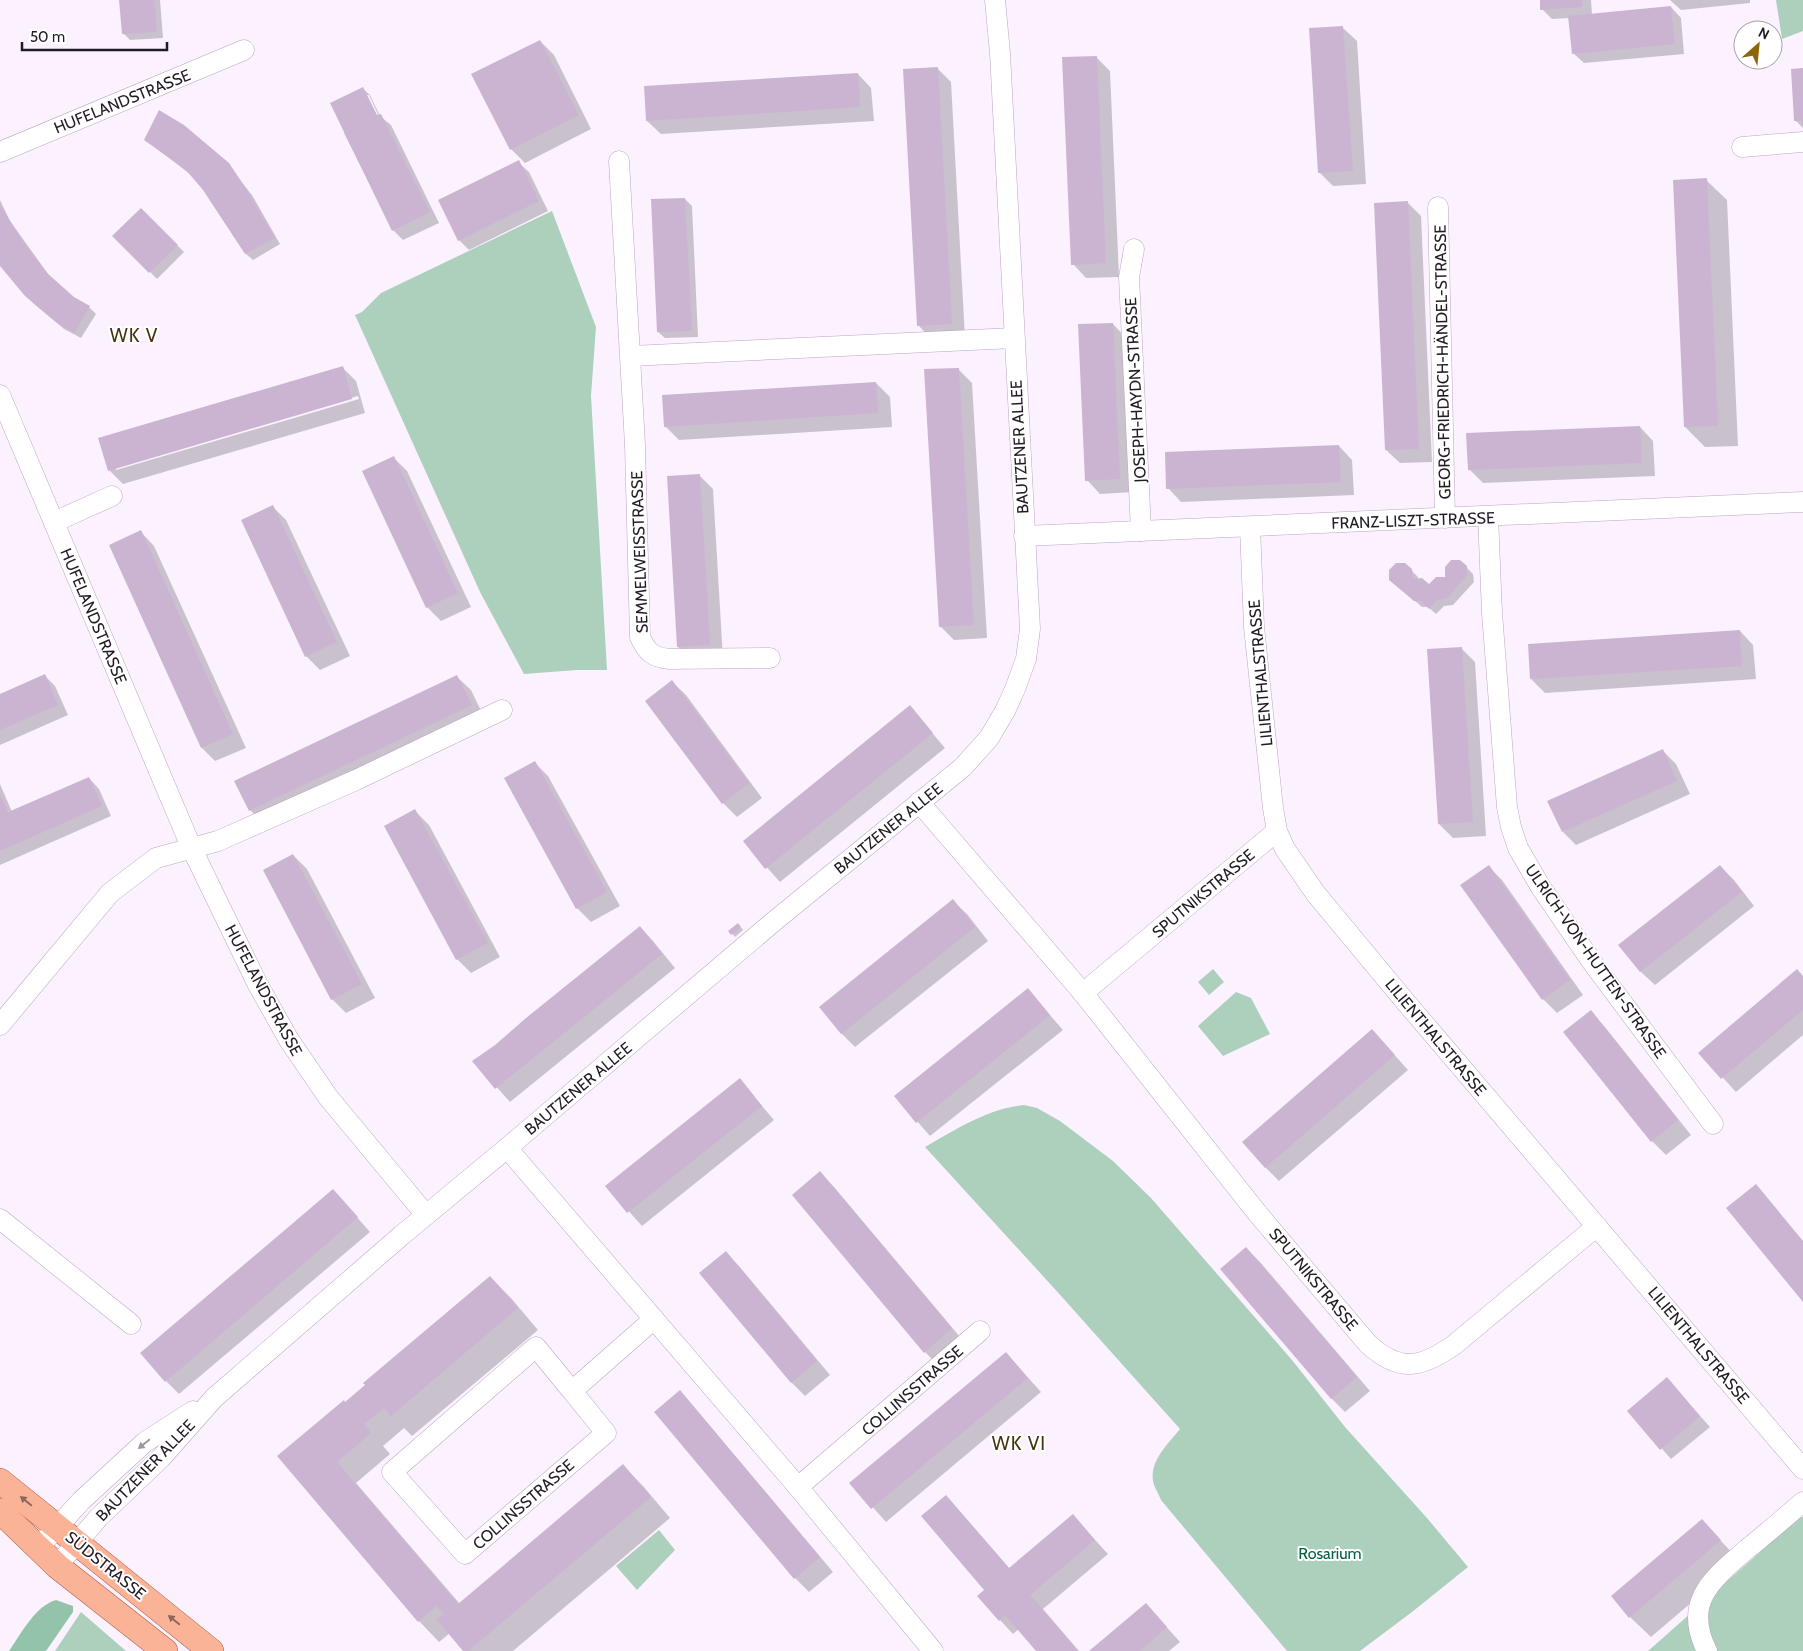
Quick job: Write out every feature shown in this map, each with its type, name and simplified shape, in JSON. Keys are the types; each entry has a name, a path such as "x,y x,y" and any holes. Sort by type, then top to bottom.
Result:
{"main road":[{"name":"SÜDSTRASSE","path":"0,1481 211,1651"},
{"name":"SÜDSTRASSE","path":"0,1511 57,1566 165,1651"}],"street":[{"name":"BAUTZENER ALLEE","path":"57,1566 99,1517 160,1458 214,1398 426,1215 772,922 963,767 989,738 1015,689 1026,659 1030,629 1000,53 995,0"},
{"name":"HUFELANDSTRASSE","path":"0,152 244,50"},
{"path":"1742,147 1803,142"},
{"name":"SEMMELWEISSTRASSE","path":"619,161 635,444 640,638 645,649 657,658 770,658"},
{"name":"GEORG-FRIEDRICH-HÄNDEL-STRASSE","path":"1438,207 1445,518"},
{"name":"JOSEPH-HAYDN-STRASSE","path":"1134,249 1129,277 1141,531"},
{"path":"630,356 1014,338"},
{"name":"HUFELANDSTRASSE","path":"0,395 192,849 258,985 289,1040 328,1097 426,1215"},
{"path":"54,522 112,496"},
{"name":"FRANZ-LISZT-STRASSE","path":"1024,536 1803,502"},
{"name":"ULRICH-VON-HUTTEN-STRASSE","path":"1488,516 1492,613 1508,807 1511,827 1518,848 1540,886 1592,962 1713,1124"},
{"name":"LILIENTHALSTRASSE","path":"1250,527 1254,627 1273,808 1277,831 1284,849 1316,894 1404,1000 1803,1469"},
{"path":"1,1021 110,893 156,858 218,841 347,784 502,710"},
{"name":"SPUTNIKSTRASSE","path":"920,802 1082,993 1264,1221 1368,1344 1392,1362 1423,1363 1437,1357 1597,1226"},
{"name":"SPUTNIKSTRASSE","path":"1082,993 1277,831"},
{"path":"507,1148 798,1487 933,1651"},
{"path":"0,1219 131,1324"},
{"path":"572,1391 654,1319"},
{"name":"COLLINSSTRASSE","path":"798,1487 980,1332"},
{"name":"COLLINSSTRASSE","path":"536,1347 572,1391 606,1433 465,1554 392,1472 536,1347"},
{"name":"BAUTZENER ALLEE","path":"38,1548 81,1501 145,1442 214,1398"},
{"path":"1707,1651 1699,1632 1698,1615 1710,1583 1803,1502"}],"green space":[{"path":"1776,0 1803,0 1803,31 1783,39 1783,20 1779,20"},
{"path":"552,211 596,327 591,396 607,670 524,674 480,592 355,315 362,312 381,293"},
{"path":"1213,969 1224,982 1209,995 1198,982"},
{"path":"1236,992 1251,998 1270,1034 1223,1056 1198,1026"},
{"name":"Rosarium","path":"1024,1105 1037,1108 1060,1121 1113,1161 1151,1198 1292,1360 1345,1427 1427,1518 1468,1567 1360,1651 1287,1651 1161,1500 1154,1485 1153,1469 1160,1454 1180,1429 925,1147 985,1115 1010,1107"},
{"path":"1801,1516 1803,1518 1803,1651 1648,1651"},
{"path":"659,1530 675,1550 637,1590 616,1566"},
{"path":"56,1600 73,1606 73,1612 46,1651 9,1651 35,1614 48,1603"},
{"path":"81,1612 126,1651 55,1651"}],"building":[{"path":"119,0 154,0 157,32 122,34"},
{"path":"1540,0 1582,0 1582,7 1540,10"},
{"path":"1671,6 1675,44 1572,54 1568,16"},
{"path":"1343,26 1353,171 1318,173 1309,28"},
{"path":"540,40 579,115 510,150 471,74"},
{"path":"1097,56 1106,263 1071,265 1062,57"},
{"path":"938,67 952,324 917,326 903,69"},
{"path":"1803,68 1803,121 1794,121 1791,69"},
{"path":"858,73 860,107 646,121 644,86"},
{"path":"363,87 377,115 381,114 430,212 392,231 330,103"},
{"path":"159,110 184,125 229,163 275,238 245,254 203,190 186,170 144,140"},
{"path":"519,160 539,201 458,241 438,200"},
{"path":"1707,178 1718,426 1684,427 1673,180"},
{"path":"685,198 692,331 657,332 651,199"},
{"path":"1408,201 1419,449 1385,450 1374,203"},
{"path":"0,205 24,243 47,273 74,297 90,306 74,333 56,322 25,296 0,266"},
{"path":"141,208 178,245 149,273 112,236"},
{"path":"1113,323 1120,479 1085,481 1078,324"},
{"path":"343,366 352,399 108,471 98,438"},
{"path":"959,368 974,625 939,627 924,369"},
{"path":"876,382 878,413 664,427 662,395"},
{"path":"1640,426 1642,463 1468,470 1466,433"},
{"path":"1339,445 1341,482 1166,489 1165,452"},
{"path":"394,456 458,593 426,608 362,471"},
{"path":"700,474 710,645 677,647 667,476"},
{"path":"273,505 337,642 305,657 241,520"},
{"path":"141,530 233,734 201,748 109,545"},
{"path":"1451,560 1460,560 1467,566 1467,575 1446,599 1437,600 1429,609 1423,601 1414,601 1389,580 1389,570 1396,563 1405,563 1412,569 1413,579 1422,578 1429,584 1436,577 1445,577 1445,567"},
{"path":"1740,630 1742,666 1530,679 1528,644"},
{"path":"1462,647 1473,822 1438,824 1427,649"},
{"path":"45,674 58,705 0,730 0,694"},
{"path":"457,675 472,705 249,811 234,781"},
{"path":"672,680 749,783 722,804 645,701"},
{"path":"910,705 933,733 765,869 743,841"},
{"path":"1663,749 1677,781 1562,832 1547,801"},
{"path":"535,761 607,892 576,909 504,778"},
{"path":"89,777 102,806 0,851 0,795 8,812"},
{"path":"415,809 488,943 456,960 384,826"},
{"path":"293,854 362,984 331,1000 263,870"},
{"path":"1489,865 1570,980 1542,1000 1460,885"},
{"path":"1720,865 1742,892 1640,972 1618,945"},
{"path":"953,899 975,927 841,1034 819,1007"},
{"path":"738,923 741,927 731,935 728,931"},
{"path":"640,926 662,954 495,1089 472,1061 495,1045"},
{"path":"1797,969 1803,976 1803,1010 1721,1079 1698,1053"},
{"path":"1028,988 1050,1015 916,1123 894,1096"},
{"path":"1591,1010 1678,1120 1651,1142 1563,1032"},
{"path":"1372,1029 1395,1055 1265,1168 1242,1142"},
{"path":"740,1078 762,1106 627,1213 605,1186"},
{"path":"820,1171 952,1328 924,1353 792,1195"},
{"path":"1756,1184 1803,1241 1803,1302 1726,1208"},
{"path":"333,1189 358,1217 165,1382 140,1353"},
{"path":"1246,1247 1357,1377 1331,1399 1220,1269"},
{"path":"726,1251 817,1361 791,1383 699,1273"},
{"path":"490,1276 518,1308 391,1416 384,1408 364,1424 371,1433 337,1462 458,1604 623,1464 651,1497 468,1651 463,1651 437,1620 444,1614 437,1606 418,1622 277,1456 344,1400 345,1402 365,1385 363,1383"},
{"path":"1006,1352 1028,1378 871,1509 849,1483"},
{"path":"1667,1377 1700,1416 1660,1450 1627,1411"},
{"path":"680,1390 820,1557 794,1579 654,1412"},
{"path":"946,1495 1009,1568 1073,1514 1095,1540 1030,1595 1078,1651 1036,1651 1005,1615 999,1621 977,1596 984,1590 921,1516"},
{"path":"1702,1519 1721,1540 1629,1618 1611,1596"},
{"path":"1146,1603 1167,1627 1140,1651 1089,1651"}],"district":[{"name":"WK V","path":"134,335"},
{"name":"WK VI","path":"1019,1443"}]}
